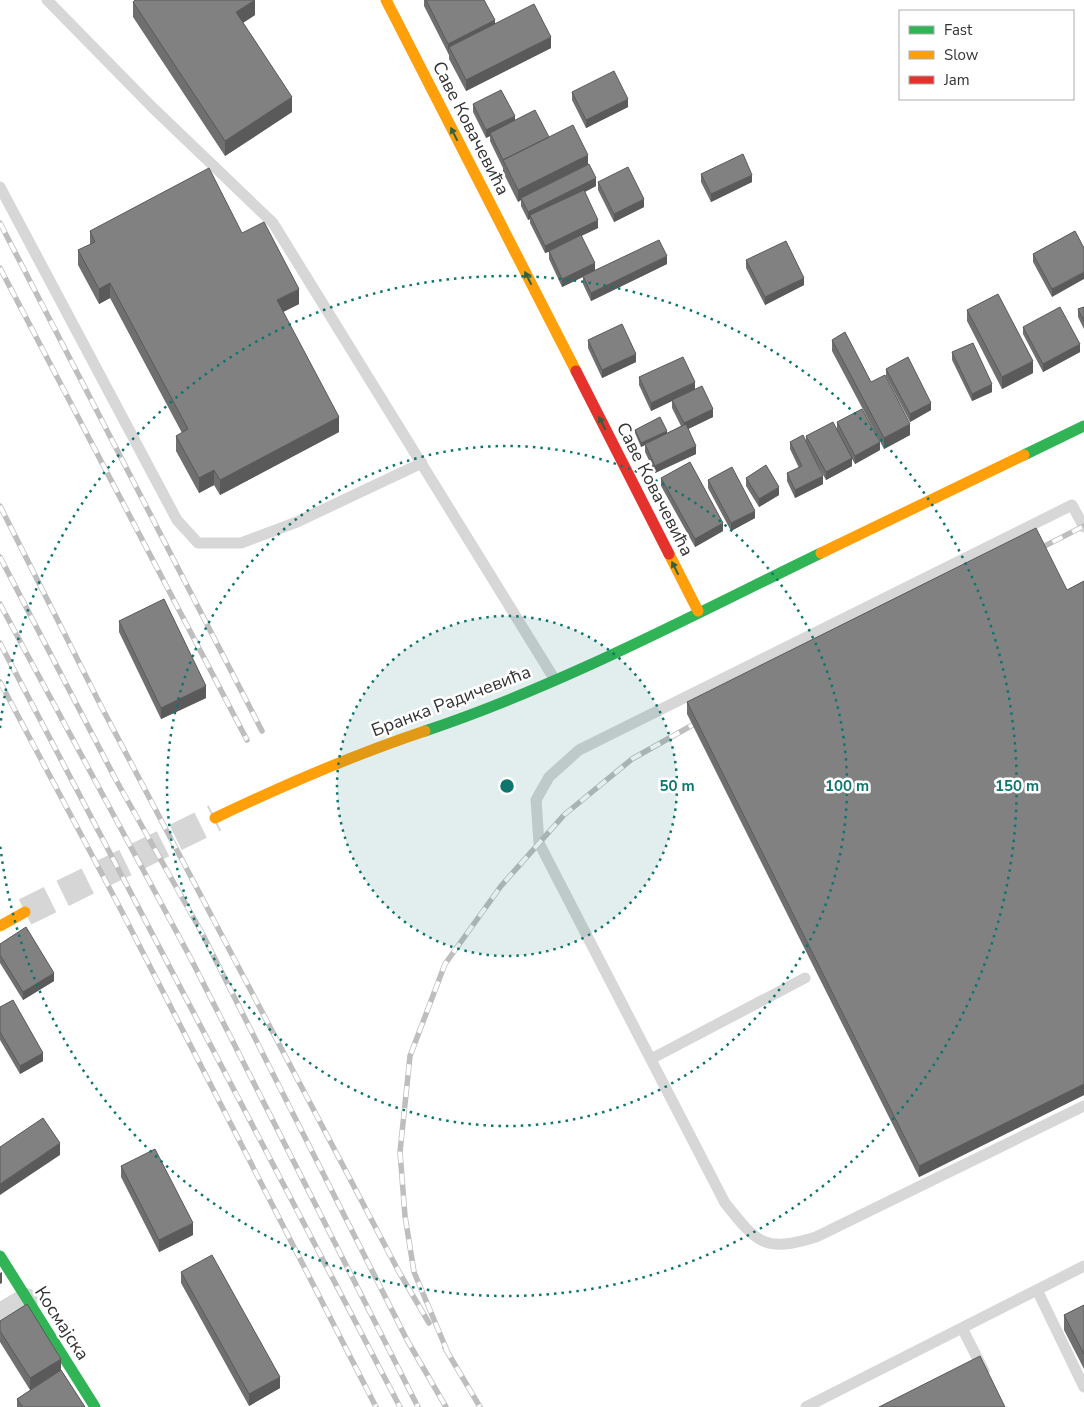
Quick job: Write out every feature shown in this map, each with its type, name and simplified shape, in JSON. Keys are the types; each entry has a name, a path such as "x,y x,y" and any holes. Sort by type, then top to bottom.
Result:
{"street":[{"name":"Саве Ковачевића","path":"386,0 698,611"},
{"path":"698,611 1084,426"},
{"name":"Бранка Радичевића","path":"215,818 284,785 380,746 466,717 556,680 698,611"},
{"path":"0,926 25,912"},
{"name":"Космајска","path":"0,1256 95,1407"},
{"path":"0,1315 26,1300"}],"lane":[{"path":"47,0 152,107 273,223 556,680"},
{"path":"0,187 34,246 178,520 198,543 241,543 297,522 422,463"},
{"path":"1084,527 1072,505 579,750 549,778 536,800 539,843 650,1059 725,1203 742,1224 765,1244 788,1246 816,1237 1084,1106"},
{"path":"650,1059 805,978"},
{"path":"806,1407 1084,1266"},
{"path":"1037,1290 1084,1387"},
{"path":"962,1328 989,1381"}],"building":[{"path":"135,0 255,0 236,12 292,97 225,141 133,2"},
{"path":"426,0 484,0 495,20 448,44"},
{"path":"534,4 551,37 466,80 449,47"},
{"path":"614,71 628,99 586,120 572,92"},
{"path":"501,90 515,116 486,130 473,104"},
{"path":"535,110 549,137 503,160 490,133"},
{"path":"573,125 588,155 518,190 503,160"},
{"path":"743,154 752,175 711,194 701,174"},
{"path":"589,164 596,178 528,212 521,198"},
{"path":"628,167 644,199 614,214 598,182"},
{"path":"209,168 242,233 264,222 299,289 277,300 339,417 220,480 214,470 199,478 176,436 188,429 110,283 99,289 78,250 95,242 90,231"},
{"path":"584,190 598,220 545,246 530,215"},
{"path":"1075,231 1084,248 1084,272 1052,289 1033,254"},
{"path":"581,235 595,263 562,279 549,251"},
{"path":"659,240 667,256 591,293 583,276"},
{"path":"786,241 804,278 765,297 746,260"},
{"path":"998,294 1033,361 1002,377 967,310"},
{"path":"1060,307 1080,344 1043,364 1023,327"},
{"path":"1084,307 1084,321 1078,309"},
{"path":"622,324 636,354 602,370 588,340"},
{"path":"845,332 871,382 885,375 910,424 884,438 832,340"},
{"path":"973,343 992,384 972,394 952,352"},
{"path":"683,357 695,382 651,403 639,377"},
{"path":"908,357 931,403 910,414 886,369"},
{"path":"702,386 713,409 684,423 672,400"},
{"path":"862,409 880,442 855,456 837,422"},
{"path":"660,417 667,431 641,443 635,430"},
{"path":"833,422 852,458 826,472 806,436"},
{"path":"686,424 696,446 655,466 645,444"},
{"path":"803,435 823,476 795,490 787,473 802,466 790,442"},
{"path":"690,462 723,523 695,539 661,478"},
{"path":"766,465 779,487 759,499 746,478"},
{"path":"732,467 755,511 731,523 708,480"},
{"path":"1036,528 1067,590 1084,581 1084,1084 919,1166 687,702"},
{"path":"164,599 206,686 161,708 119,621"},
{"path":"26,927 54,973 23,992 0,955 0,944"},
{"path":"13,1000 43,1053 20,1066 0,1032 0,1007"},
{"path":"43,1118 60,1143 0,1184 0,1147"},
{"path":"155,1149 193,1223 159,1240 121,1166"},
{"path":"212,1255 280,1377 249,1394 181,1272"},
{"path":"27,1304 61,1359 30,1378 0,1331 0,1321"},
{"path":"1084,1305 1084,1354 1064,1315"},
{"path":"980,1356 1005,1407 879,1407"},
{"path":"61,1370 85,1407 23,1407 17,1399"}],"tunnel":[{"path":"25,912 215,818"}],"railway":[{"path":"0,223 262,731"},
{"path":"0,268 247,740"},
{"path":"0,506 101,706 399,1272 429,1323"},
{"path":"1033,552 1084,526"},
{"path":"0,557 116,780 202,933 407,1340 446,1407"},
{"path":"0,604 190,957 418,1407"},
{"path":"0,643 400,1407"},
{"path":"0,682 120,908 376,1407"},
{"path":"448,1353 414,1272 405,1216 400,1152 410,1056 445,964 501,886 564,815 632,759 705,718"},
{"path":"445,1348 480,1407"}],"traffic: fast":[{"path":"1024,455 1084,426"},
{"path":"425,731 476,713 576,671 675,625 821,553"},
{"path":"0,1256 95,1407"}],"traffic: slow":[{"path":"386,0 576,371"},
{"path":"821,553 1024,455"},
{"path":"669,554 698,611"},
{"path":"215,818 319,771 425,731"},
{"path":"0,926 25,912"}],"traffic: jam":[{"path":"576,371 669,554"}]}
